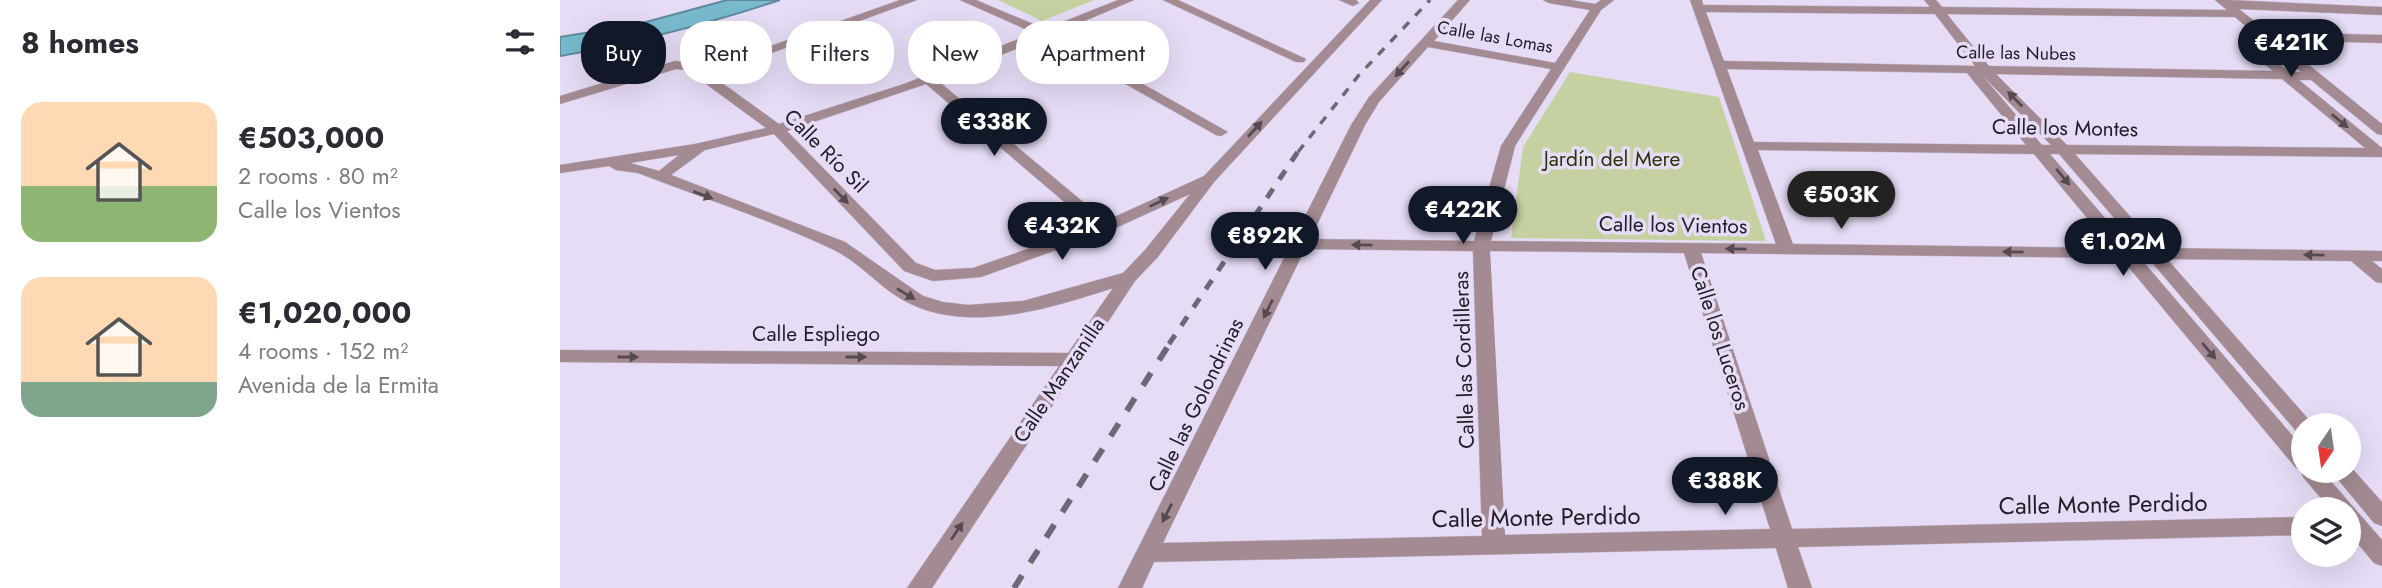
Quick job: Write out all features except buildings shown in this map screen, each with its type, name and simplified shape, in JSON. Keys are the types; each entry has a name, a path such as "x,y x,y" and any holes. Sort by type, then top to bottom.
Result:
{"street":[{"path":"772,49 911,0"},
{"path":"966,0 1016,21"},
{"path":"1075,21 1128,0"},
{"path":"1169,0 1300,59"},
{"name":"Calle Manzanilla","path":"919,588 1129,277 1151,254 1209,179 1376,0"},
{"name":"Calle las Golondrinas","path":"1130,588 1358,125 1374,100 1464,0"},
{"path":"1549,0 1603,4"},
{"path":"2225,3 2382,11"},
{"path":"2225,3 2382,131"},
{"name":"Calle las Cordilleras","path":"1494,544 1482,246 1508,146 1603,4"},
{"path":"1786,249 1697,4 1934,5 2239,14"},
{"path":"1934,5 1978,70 2038,149 2291,448"},
{"path":"2381,153 2250,46 2249,40 2267,36 2382,39"},
{"name":"Calle las Lomas","path":"1425,43 1559,67"},
{"path":"560,100 680,65"},
{"name":"Calle las Nubes","path":"1719,65 2313,76"},
{"path":"1978,70 2063,149 2292,413"},
{"name":"Calle Río Sil","path":"716,84 777,129 910,267"},
{"path":"560,169 714,144 777,129 917,84"},
{"path":"934,84 1082,209"},
{"path":"1135,84 1221,132"},
{"path":"2357,111 2382,111"},
{"path":"661,177 685,156 714,144"},
{"name":"Calle los Montes","path":"1748,146 2381,153"},
{"path":"591,164 641,169 842,247 899,290 918,301 944,308 982,311 1024,307 1129,277"},
{"name":"Calle Manzanilla","path":"910,267 933,276 975,273 1103,228 1209,179"},
{"name":"Calle los Vientos","path":"1300,244 2382,256"},
{"name":"Calle los Luceros","path":"1691,248 1800,588"},
{"path":"2356,256 2382,278"},
{"name":"Calle Espliego","path":"560,356 1072,360"},
{"path":"2320,483 2331,497"},
{"path":"2352,483 2382,517"},
{"path":"2361,521 2382,524"},
{"name":"Calle Monte Perdido","path":"1148,553 2291,526"},
{"path":"2361,532 2382,556"}],"green space":[{"path":"998,0 1094,0 1042,21"},
{"name":"Jardín del Mere","path":"1570,72 1719,97 1766,241 1511,238 1523,147"}],"water":[{"path":"727,0 780,0 711,21 680,21 680,30 666,33 666,21 650,21"},
{"path":"581,34 581,52 560,56 560,37"}],"railway":[{"path":"1298,152 1359,75 1430,0"},
{"path":"1169,344 1299,150"},
{"path":"1014,588 1170,343"}]}
